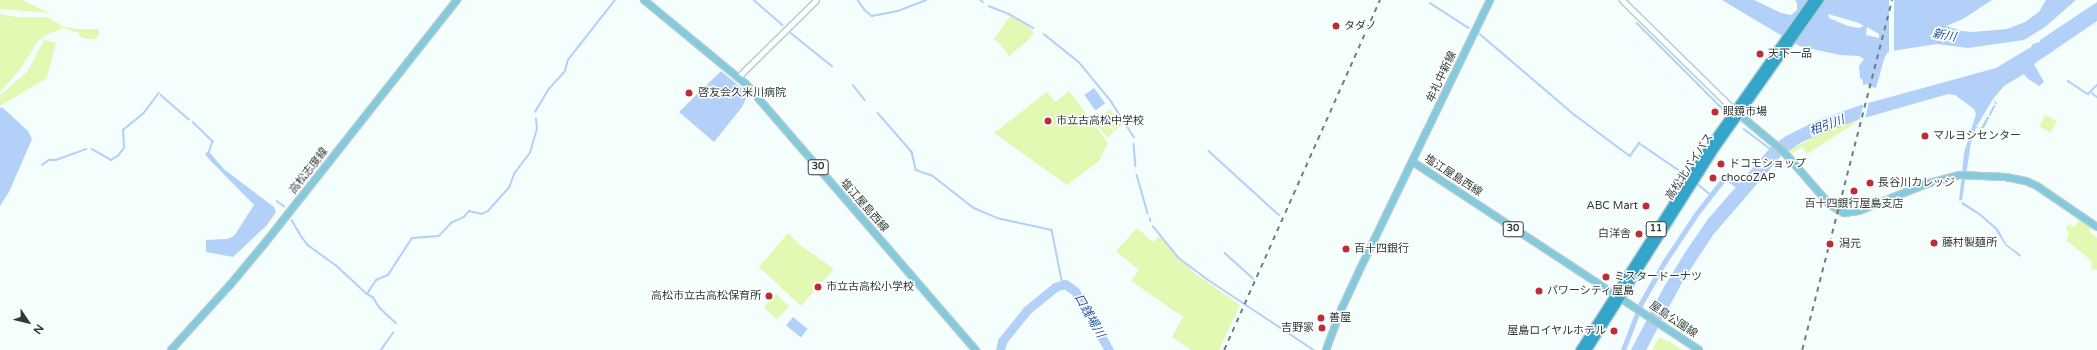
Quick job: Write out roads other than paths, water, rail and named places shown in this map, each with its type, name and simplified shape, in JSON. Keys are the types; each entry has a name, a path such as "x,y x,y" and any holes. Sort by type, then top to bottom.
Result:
{"highway":[{"name":"高松北バイパス","path":"1579,350 1617,296 1736,111 1783,45 1812,0"},
{"name":"高松北バイパス","path":"1783,45 1819,0"},
{"name":"高松北バイパス","path":"1586,350 1617,296"}],"main road":[{"name":"高松志度線","path":"171,350 230,285 263,245 457,0"},
{"name":"塩江屋島西線","path":"644,0 739,76 759,97 794,140 976,350"},
{"name":"牟礼中新線","path":"1413,162 1490,0"},
{"path":"1736,111 1788,156 1830,205 1844,213 1859,211 1926,184 1959,176 2005,177 2026,181 2037,186 2097,227"},
{"name":"塩江屋島西線","path":"1326,350 1341,310 1413,162 1617,296"},
{"name":"屋島公園線","path":"1617,296 1636,307 1699,350"}],"street":[{"path":"739,76 816,0"},
{"path":"1622,0 1736,111"}],"water":[{"name":"新川","path":"1722,0 1754,0 1781,13 1791,15 1797,10 1797,3 1795,0 1992,0 1963,19 1946,26 1962,31 1973,32 2007,29 2025,22 2039,12 2046,0 2076,0 2045,27 2024,40 1968,48 1937,44 1887,53 1876,88 1868,86 1868,84 1863,85 1863,80 1860,78 1859,66 1864,59 1859,56 1840,55 1799,46","holes":["1828,14 1859,23 1864,26 1859,28 1848,26 1829,18","1867,27 1879,34 1879,38 1866,35"]},
{"name":"相引川","path":"2097,2 2097,21 2034,64 2044,82 2039,86 2027,78 2024,74 2004,86 1993,99 1997,103 1984,128 1976,128 1971,143 1962,200 1959,201 1964,153 1976,114 1974,109 1955,95 1948,94 1857,120 1802,142 1781,156 1713,235 1684,279 1646,350 1631,350 1664,287 1708,219 1771,147 1786,136 1816,121 1861,105 1996,68 2031,47 2033,44 2040,42 2040,40"},
{"path":"721,71 745,91 747,97 742,107 714,142 679,112"},
{"path":"1094,88 1105,103 1095,110 1084,95"},
{"path":"2,107 28,131 32,139 9,192 0,206 0,108"},
{"path":"209,152 225,170 274,207 276,212 267,225 233,257 206,252 206,240 227,239 234,236 254,205 207,157 205,153"},
{"path":"1963,202 1981,214 1998,229 2006,244 2021,255 2020,257 2005,245 1995,229 1979,215 1961,204"},
{"path":"793,317 808,329 801,338 786,326"}],"waterway":[{"path":"535,112 549,89 565,71 568,60 615,0"},
{"path":"754,0 783,25"},
{"path":"858,0 865,10 872,16 898,11 926,0"},
{"path":"1430,3 1469,28"},
{"path":"989,6 1009,14 1033,28"},
{"path":"1637,23 1725,111"},
{"path":"791,33 832,66"},
{"path":"1044,34 1079,62 1111,101 1134,137"},
{"path":"1480,34 1575,115 1630,156 1639,143 1683,173"},
{"path":"2068,81 2088,94 2097,85"},
{"path":"853,85 865,100"},
{"path":"92,149 111,160 118,156 124,148 123,130 143,114 159,93"},
{"path":"2092,93 2097,97"},
{"path":"161,95 189,119"},
{"path":"878,113 912,152 916,170 933,176 974,208 997,218 1052,230 1063,285"},
{"path":"292,220 308,245 336,265 367,294 376,280 388,275 412,238 439,236 451,223 464,217 469,211 482,214 488,211 509,188 514,174 530,153 537,129 536,119"},
{"path":"193,122 213,141 209,153"},
{"path":"1744,129 1771,149"},
{"path":"1134,144 1136,166"},
{"path":"42,165 49,160 56,160 86,149"},
{"path":"1209,151 1279,215"},
{"path":"1137,175 1148,213"},
{"path":"1623,350 1641,303 1665,261 1697,213 1725,177 1743,189"},
{"path":"1699,185 1711,195"},
{"path":"277,201 284,206"},
{"path":"1153,226 1179,258 1207,279 1314,350"},
{"path":"1225,253 1253,278"},
{"name":"口銭場川","path":"1000,350 1002,341 1027,310 1055,287 1065,284 1075,291 1109,350"},
{"path":"367,294 373,297 380,308 396,323"},
{"path":"381,350 393,333"}],"railway":[{"path":"1224,350 1380,0"},
{"path":"1802,350 1892,0"}],"place":[{"name":"タダノ","path":"1336,26"},
{"name":"天下一品","path":"1760,54"},
{"name":"啓友会久米川病院","path":"689,93"},
{"name":"眼鏡市場","path":"1715,112"},
{"name":"市立古高松中学校","path":"1048,121"},
{"name":"マルヨシセンター","path":"1925,136"},
{"name":"ドコモショップ","path":"1721,164"},
{"name":"chocoZAP","path":"1713,178"},
{"name":"長谷川カレッジ","path":"1870,183"},
{"name":"百十四銀行屋島支店","path":"1854,191"},
{"name":"ABC Mart","path":"1646,206"},
{"name":"白洋舎","path":"1639,234"},
{"name":"藤村製麺所","path":"1934,243"},
{"name":"潟元","path":"1830,244"},
{"name":"百十四銀行","path":"1346,249"},
{"name":"ミスタードーナツ","path":"1606,277"},
{"name":"市立古高松小学校","path":"818,287"},
{"name":"パワーシティ屋島","path":"1539,291"},
{"name":"高松市立古高松保育所","path":"769,296"},
{"name":"善屋","path":"1321,318"},
{"name":"吉野家","path":"1322,328"},
{"name":"屋島ロイヤルホテル","path":"1614,331"}]}
